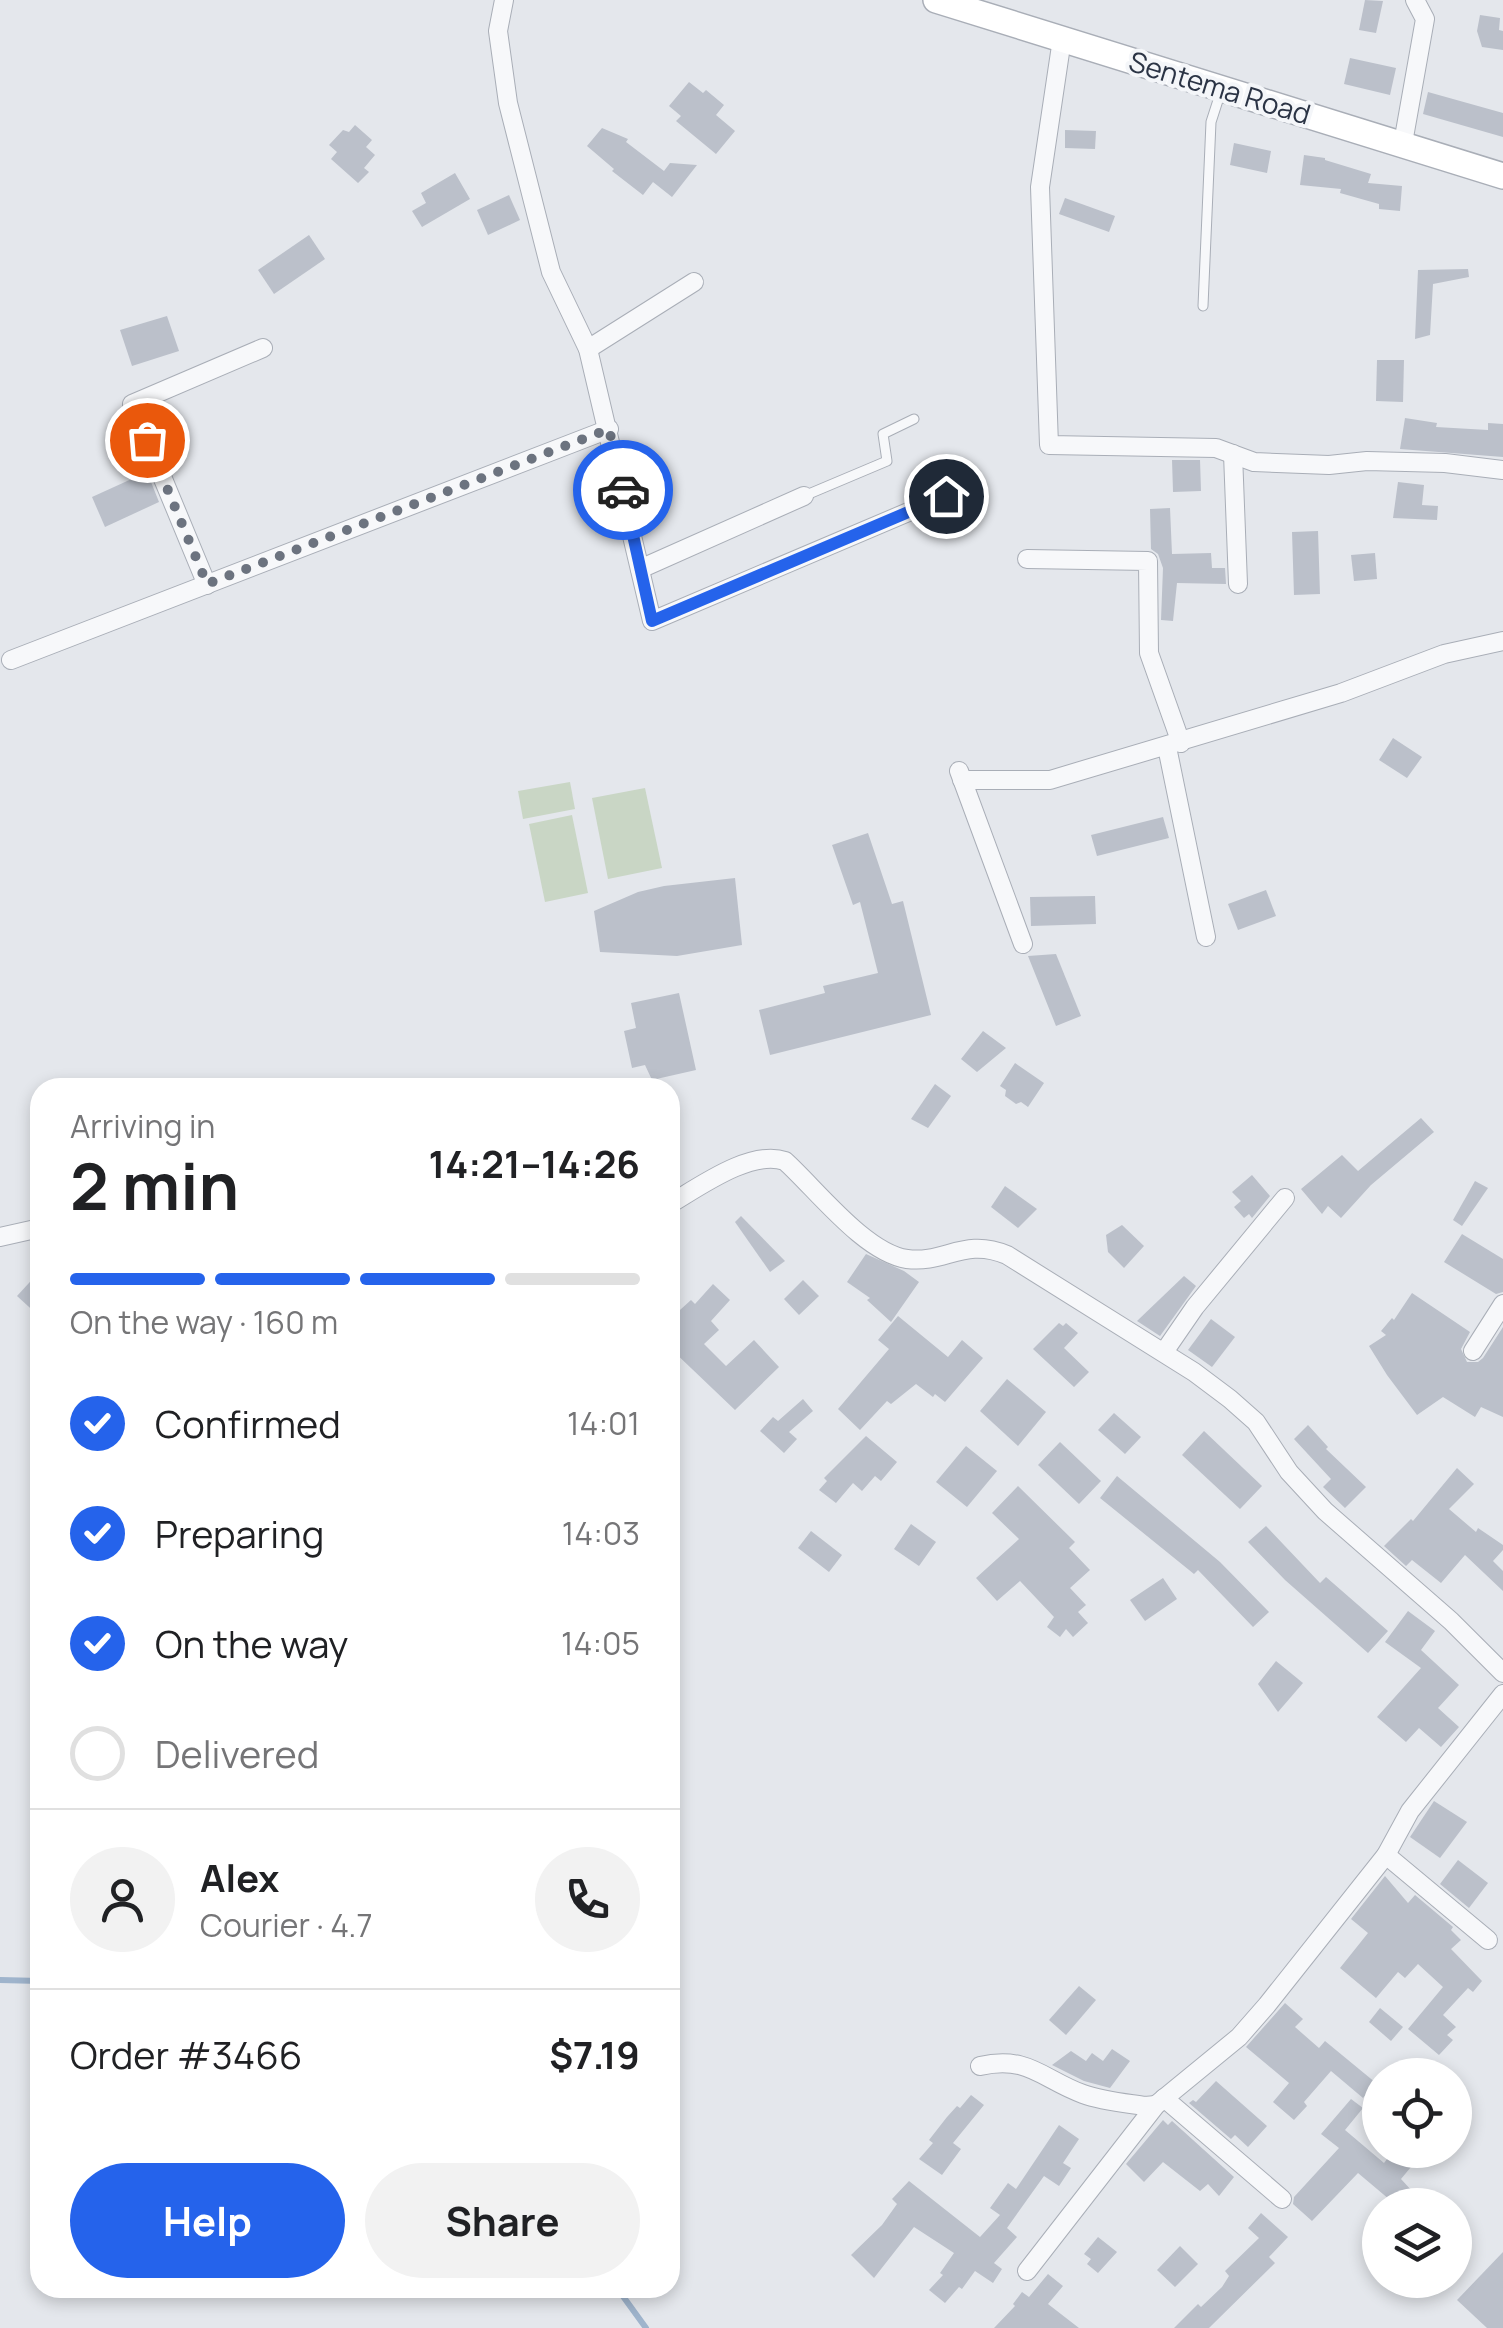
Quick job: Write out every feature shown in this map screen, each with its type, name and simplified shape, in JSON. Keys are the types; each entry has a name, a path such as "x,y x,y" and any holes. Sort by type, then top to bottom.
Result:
{"main road":[{"name":"Sentema Road","path":"936,0 1503,176"}],"street":[{"path":"504,0 498,31 508,103 551,272 588,349 652,621 946,496"},
{"path":"1403,144 1426,19 1414,0"},
{"path":"1062,38 1040,188 1049,444 1216,448 1254,462 1330,465 1367,460 1503,470"},
{"path":"588,349 694,282"},
{"path":"207,584 132,404 264,348"},
{"path":"10,660 609,429"},
{"path":"1233,454 1238,584"},
{"path":"640,568 804,496"},
{"path":"1027,559 1148,561 1149,652 1174,745 1206,937"},
{"path":"1023,944 960,775 1050,780 1342,693 1444,654 1503,641"},
{"path":"680,1198 717,1176 752,1162 777,1158 863,1236 890,1254 909,1260 988,1247 1007,1255 1194,1372 1256,1422 1289,1472 1325,1511 1451,1621 1503,1673"},
{"path":"1164,1352 1285,1198"},
{"path":"0,1237 30,1230"},
{"path":"1473,1350 1503,1304"},
{"path":"1026,2271 1160,2101 1239,2036 1267,2006 1386,1855 1410,1811 1503,1694"},
{"path":"1386,1855 1488,1940"},
{"path":"980,2066 1013,2063 1036,2069 1083,2094 1145,2106 1160,2101"},
{"path":"1160,2101 1282,2199"}],"lane":[{"path":"1203,306 1211,122 1222,88"},
{"path":"804,496 887,461 883,434 914,419"}],"green space":[{"path":"570,782 575,809 523,819 518,791"},
{"path":"645,788 662,868 608,879 592,798"},
{"path":"572,815 588,893 545,902 529,824"}],"building":[{"path":"1365,0 1383,1 1376,33 1359,30"},
{"path":"1480,15 1500,18 1503,50 1482,47 1477,31"},
{"path":"1350,58 1396,68 1390,95 1344,84"},
{"path":"689,82 724,105 716,115 735,131 716,154 676,121 681,116 669,106"},
{"path":"1428,92 1503,113 1503,137 1423,114"},
{"path":"355,125 372,140 366,147 375,155 364,168 369,172 358,183 331,159 337,152 329,145 343,130 349,132"},
{"path":"602,128 628,139 626,142 664,171 670,163 697,165 672,197 653,182 643,195 587,146"},
{"path":"1065,130 1096,131 1095,149 1065,148"},
{"path":"1234,143 1271,151 1267,173 1230,165"},
{"path":"1304,155 1371,174 1368,183 1402,186 1400,211 1379,209 1379,204 1340,193 1341,189 1300,185"},
{"path":"455,173 470,199 422,227 412,211 426,203 421,193"},
{"path":"509,195 520,220 488,235 477,210"},
{"path":"1065,198 1115,216 1109,232 1059,214"},
{"path":"309,235 325,259 274,294 258,270"},
{"path":"1468,269 1469,277 1433,284 1430,335 1415,339 1418,270"},
{"path":"167,316 179,351 132,366 120,330"},
{"path":"1377,360 1404,360 1403,402 1376,401"},
{"path":"1405,418 1437,423 1436,427 1488,430 1488,423 1503,424 1503,457 1400,449"},
{"path":"1172,460 1200,460 1201,491 1173,492"},
{"path":"147,472 159,502 105,527 92,497"},
{"path":"1398,482 1424,485 1422,505 1438,506 1437,520 1393,518"},
{"path":"1170,508 1172,554 1211,553 1212,568 1225,568 1226,584 1177,583 1173,621 1161,620 1163,568 1158,554 1151,549 1150,509"},
{"path":"1318,531 1320,594 1294,595 1292,532"},
{"path":"1375,553 1377,579 1354,581 1351,555"},
{"path":"1393,738 1422,757 1407,778 1379,760"},
{"path":"1163,817 1169,838 1097,856 1091,835"},
{"path":"868,833 892,904 903,901 931,1015 770,1055 759,1010 825,993 823,986 878,973 860,902 853,905 832,845"},
{"path":"735,878 742,945 677,956 600,952 594,911 638,892"},
{"path":"1266,890 1276,916 1238,930 1228,904"},
{"path":"1095,896 1096,924 1031,926 1030,897"},
{"path":"1056,954 1081,1016 1056,1026 1028,956"},
{"path":"679,993 696,1070 651,1078 645,1065 632,1068 624,1031 636,1028 631,1003"},
{"path":"983,1031 1006,1048 977,1072 961,1059"},
{"path":"1015,1063 1044,1083 1028,1107 1005,1096 1006,1090 1000,1086"},
{"path":"935,1084 951,1096 928,1128 911,1119"},
{"path":"1421,1118 1434,1132 1371,1185 1341,1218 1328,1206 1322,1214 1301,1189 1342,1155 1358,1171"},
{"path":"1252,1175 1270,1196 1252,1218 1249,1214 1244,1218 1234,1207 1241,1201 1232,1192"},
{"path":"1475,1181 1488,1188 1462,1226 1453,1220"},
{"path":"1005,1186 1037,1209 1018,1228 991,1207"},
{"path":"741,1216 785,1261 770,1272 735,1222"},
{"path":"1122,1225 1144,1246 1124,1268 1108,1252 1106,1235"},
{"path":"1462,1234 1503,1259 1503,1292 1496,1294 1444,1262"},
{"path":"866,1254 919,1282 891,1322 867,1300 870,1298 847,1282"},
{"path":"1184,1276 1196,1286 1160,1336 1137,1321"},
{"path":"803,1280 819,1296 799,1315 784,1299"},
{"path":"30,1282 30,1308 17,1296"},
{"path":"713,1284 730,1300 711,1321 719,1330 704,1344 726,1366 754,1340 779,1367 735,1410 680,1358 680,1310 691,1300 695,1304"},
{"path":"1412,1293 1470,1332 1461,1349 1467,1362 1483,1358 1503,1327 1503,1417 1481,1407 1475,1417 1443,1397 1417,1415 1387,1375 1369,1346 1386,1335 1381,1331 1394,1320"},
{"path":"898,1316 948,1357 962,1340 983,1358 945,1402 916,1384 891,1404 887,1401 860,1430 838,1409 889,1349 878,1340"},
{"path":"1211,1319 1235,1337 1212,1367 1188,1350"},
{"path":"1059,1323 1066,1323 1078,1333 1064,1348 1089,1372 1074,1387 1033,1349"},
{"path":"1007,1379 1046,1412 1018,1446 980,1411"},
{"path":"803,1399 813,1411 789,1432 797,1439 784,1453 760,1431 773,1417 778,1421"},
{"path":"1114,1413 1141,1437 1125,1454 1098,1430"},
{"path":"1308,1425 1326,1449 1366,1487 1345,1508 1323,1487 1331,1479 1294,1439"},
{"path":"1204,1431 1262,1486 1240,1509 1182,1455"},
{"path":"866,1436 897,1462 881,1481 875,1476 862,1491 853,1483 836,1503 819,1490 827,1481 824,1478"},
{"path":"1060,1442 1101,1481 1079,1504 1038,1465"},
{"path":"966,1446 997,1471 967,1507 936,1482"},
{"path":"1457,1468 1474,1484 1449,1509 1476,1532 1478,1528 1503,1545 1493,1561 1503,1571 1503,1591 1465,1555 1441,1583 1412,1560 1406,1566 1384,1546 1413,1521"},
{"path":"1117,1476 1220,1562 1269,1612 1253,1627 1198,1570 1194,1574 1100,1498"},
{"path":"1018,1486 1075,1542 1069,1548 1090,1570 1070,1588 1086,1605 1078,1612 1088,1623 1073,1637 1066,1629 1060,1637 1047,1627 1054,1617 1020,1581 997,1601 976,1578 1019,1539 992,1513"},
{"path":"911,1524 936,1542 919,1566 894,1549"},
{"path":"1266,1526 1320,1583 1326,1577 1388,1631 1368,1653 1248,1542"},
{"path":"811,1531 842,1555 829,1572 798,1548"},
{"path":"1163,1578 1177,1599 1145,1621 1130,1600"},
{"path":"1408,1611 1435,1631 1421,1650 1459,1685 1438,1708 1459,1727 1441,1747 1419,1728 1406,1742 1377,1717 1421,1668 1385,1642"},
{"path":"1276,1661 1303,1683 1278,1712 1258,1684"},
{"path":"1434,1801 1467,1822 1440,1858 1410,1837"},
{"path":"1458,1860 1488,1883 1469,1908 1440,1884"},
{"path":"1385,1876 1408,1903 1415,1895 1453,1927 1451,1930 1461,1940 1451,1949 1482,1981 1473,1992 1468,1988 1443,2015 1456,2027 1447,2035 1453,2040 1439,2055 1408,2029 1443,1987 1418,1964 1405,1978 1398,1972 1376,1998 1340,1968 1368,1933 1351,1919"},
{"path":"1079,1986 1096,2000 1066,2035 1049,2020"},
{"path":"1285,2003 1303,2019 1295,2027 1319,2048 1325,2041 1362,2071 1362,2097 1331,2071 1294,2120 1273,2102 1289,2083 1246,2047"},
{"path":"1380,2008 1403,2027 1391,2041 1369,2022"},
{"path":"1112,2049 1130,2061 1110,2088 1084,2081 1052,2065 1071,2051 1086,2061 1092,2053 1103,2061"},
{"path":"1216,2081 1267,2126 1248,2147 1235,2135 1231,2139 1189,2103 1196,2102"},
{"path":"971,2095 984,2105 953,2143 961,2149 942,2175 919,2159 947,2117"},
{"path":"1351,2099 1362,2109 1345,2130 1362,2144 1362,2168 1410,2168 1401,2179 1409,2188 1376,2188 1358,2173 1312,2221 1293,2204 1294,2197 1339,2148 1321,2134"},
{"path":"1163,2120 1168,2125 1172,2121 1234,2177 1219,2196 1208,2184 1200,2191 1163,2162 1144,2182 1126,2164"},
{"path":"1059,2125 1079,2139 1063,2163 1071,2168 1059,2186 1044,2176 1007,2228 1017,2237 994,2263 1002,2269 993,2283 975,2271 945,2303 929,2290 943,2275 940,2273 954,2253 914,2227 874,2278 851,2255 882,2225 897,2204 892,2199 909,2181 980,2237 1000,2215 990,2208 1008,2183 1016,2189"},
{"path":"1261,2213 1288,2237 1269,2257 1275,2263 1209,2328 1174,2328 1222,2287 1229,2276 1225,2271 1259,2238 1248,2228"},
{"path":"1098,2237 1117,2252 1098,2273 1087,2264 1091,2259 1084,2254"},
{"path":"1180,2246 1198,2264 1175,2287 1157,2270"},
{"path":"1503,2252 1503,2328 1487,2328 1457,2300 1472,2298 1472,2284"},
{"path":"1048,2274 1063,2286 1048,2304 1079,2328 994,2328 1015,2306 1022,2292 1029,2297"}],"waterway":[{"path":"0,1980 30,1981"},
{"path":"624,2298 646,2328"}],"way so far":[{"path":"147,440 207,584 609,429 623,490"}],"route":[{"path":"623,490 652,621 946,496"}]}
